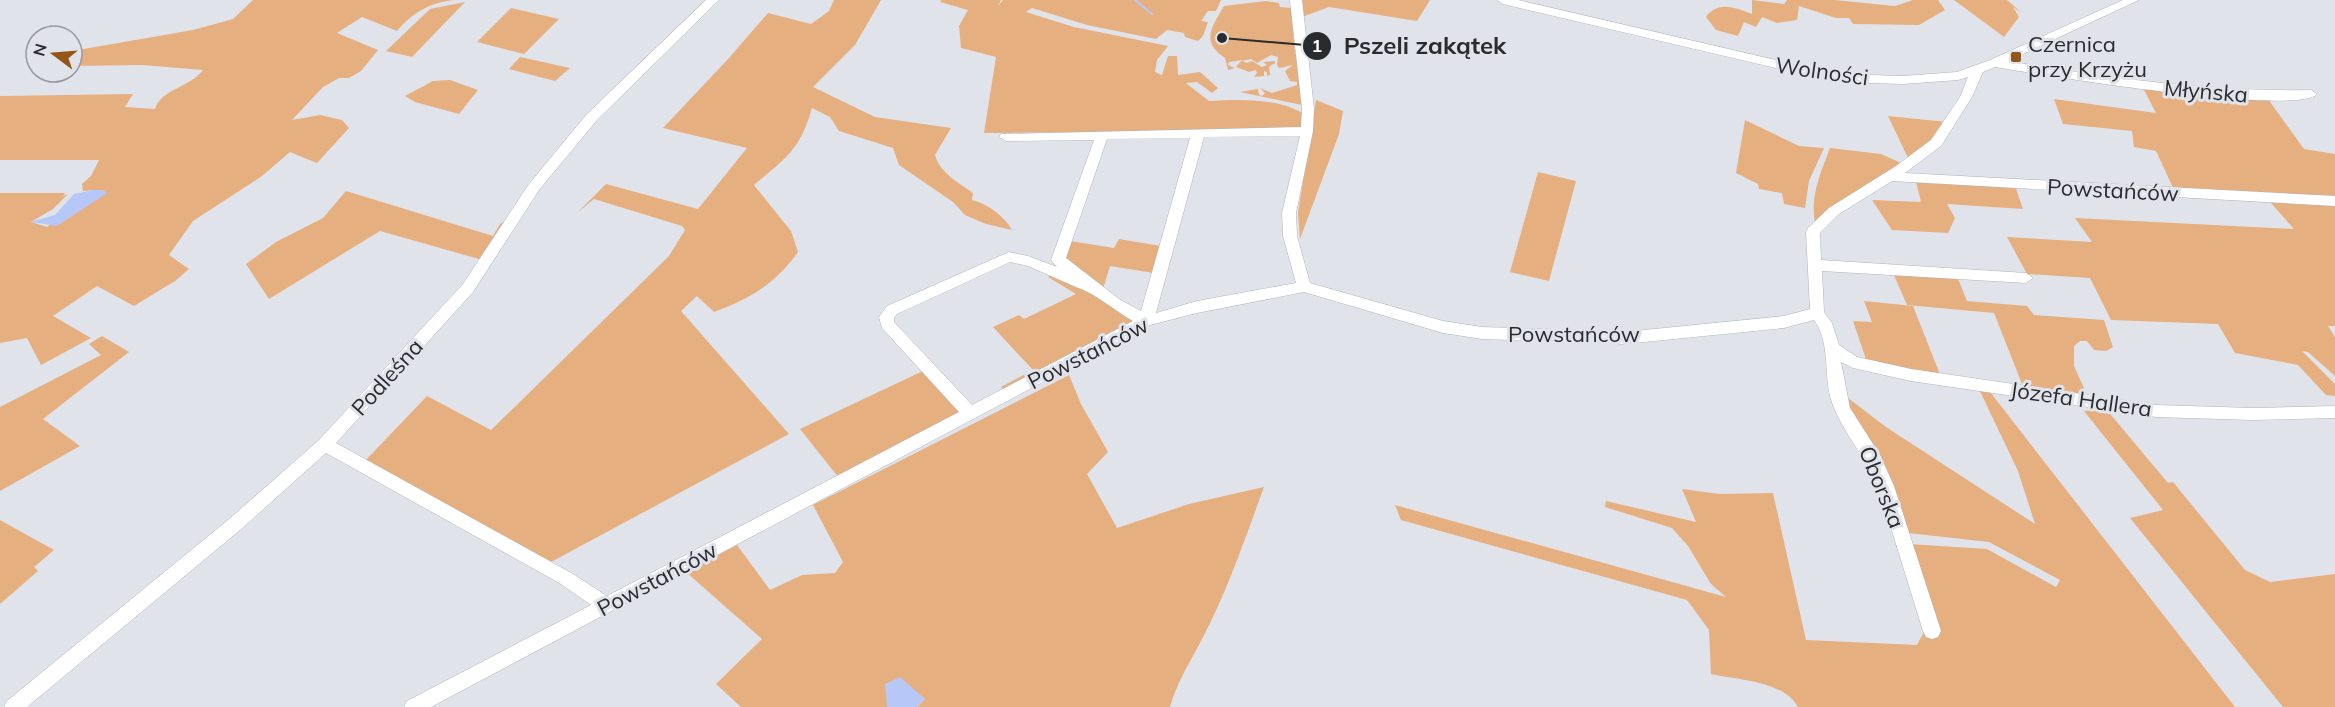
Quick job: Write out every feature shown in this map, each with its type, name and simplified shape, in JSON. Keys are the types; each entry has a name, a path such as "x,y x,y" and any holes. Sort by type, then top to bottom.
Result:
{"street":[{"name":"Podleśna","path":"13,707 234,525 325,445 468,288 534,187 592,117 713,0"},
{"path":"1296,0 1308,110 1307,130 1289,213 1290,236 1304,287"},
{"name":"Wolności","path":"1503,0 1836,78 1933,80 1977,70 2133,0"},
{"name":"Młyńska","path":"1994,63 2068,76 2220,95 2311,94"},
{"path":"1817,313 1813,232 1834,211 1896,173 1936,144 1966,97 1977,70"},
{"path":"1006,136 1198,134 1307,130"},
{"path":"1058,260 1114,303 1146,321 1198,134"},
{"path":"1043,269 1058,260 1102,135"},
{"name":"Powstańców","path":"1896,173 1912,180 1944,178 2093,190 2335,201"},
{"path":"970,414 887,324 886,317 892,310 1009,257 1024,258 1043,269 1095,288"},
{"path":"1814,265 2026,278"},
{"name":"Powstańców","path":"413,707 1146,321 1197,307 1304,287 1443,327 1482,333 1574,338 1624,338 1784,322 1817,313"},
{"name":"Oborska","path":"1817,313 1822,318 1833,349 1835,387 1843,410 1865,443 1884,481 1932,631"},
{"name":"Józefa Hallera","path":"1833,349 1852,362 1911,375 2156,411 2252,414 2335,412"},
{"path":"325,445 567,579 607,606"}],"shaded area":[{"path":"253,0 456,0 423,9 397,31 362,17 337,33 378,50 361,71 349,78 339,78 323,87 292,120 320,115 342,120 349,128 317,163 290,152 262,176 193,221 169,255 189,269 175,281 134,306 97,286 53,316 91,338 41,365 27,338 0,343 0,193 65,193 63,196 68,194 53,209 31,222 47,227 93,190 83,191 82,184 91,176 99,160 0,160 0,96 133,94 125,107 155,109 163,97 198,76 203,70 143,65 84,66 84,49 193,30 233,19"},
{"path":"834,0 881,0 855,45 813,87 875,117 951,128 935,155 937,161 950,177 973,193 972,200 995,211 1012,230 986,224 965,215 953,202 899,165 893,148 839,131 830,117 812,108 803,134 791,152 754,185 791,231 798,252 781,273 761,289 739,302 714,312 697,296 681,311 789,434 551,562 365,461 427,396 491,430 669,256 685,230 682,226 594,199 577,213 606,184 698,209 747,148 663,128 768,13 811,24 829,11"},
{"path":"941,0 1001,0 998,6 1003,0 1221,0 1216,11 1208,11 1201,21 1208,22 1203,36 1198,41 1185,37 1184,33 1167,30 1156,39 1087,25 1032,8 1026,12 1074,27 1168,46 1157,60 1155,72 1162,75 1168,56 1177,56 1178,75 1200,72 1218,88 1212,93 1197,82 1186,83 1209,101 1245,100 1283,105 1304,114 1303,127 1194,131 984,133 996,57 961,48 959,26 968,10 940,2"},
{"path":"1299,0 1430,0 1417,21 1329,7 1302,17"},
{"path":"1752,0 1784,4 1787,0 1834,0 1895,6 1913,0 1938,0 1945,10 1919,25 1853,24 1849,18 1836,18 1799,6 1797,20 1777,23 1762,17 1756,27 1744,22 1738,36 1716,30 1706,17 1722,7 1752,14"},
{"path":"1954,0 2007,0 2022,13 2013,7 2019,17 2004,37"},
{"path":"1266,1 1279,3 1280,7 1291,8 1296,16 1292,18 1295,53 1300,65 1302,105 1240,92 1258,89 1259,95 1262,96 1265,93 1260,88 1272,93 1297,85 1297,82 1290,81 1285,71 1293,65 1279,68 1278,57 1271,55 1257,63 1251,59 1242,61 1247,63 1252,61 1262,67 1267,65 1263,62 1275,61 1269,67 1270,75 1267,76 1267,72 1264,71 1264,76 1254,77 1256,70 1249,72 1236,67 1242,60 1229,62 1228,65 1235,68 1228,70 1225,58 1213,46 1212,27 1224,6"},
{"path":"465,2 412,57 386,51 430,9"},
{"path":"511,8 559,19 524,54 477,42"},
{"path":"520,57 570,68 555,81 509,69"},
{"path":"450,80 478,90 459,114 415,102 405,96 433,81"},
{"path":"2143,88 2268,99 2304,149 2335,154 2335,198 2175,192 2156,151 2134,147 2132,131 2063,124 2054,99 2156,113"},
{"path":"1316,100 1343,111 1339,134 1300,239 1298,213"},
{"path":"1888,116 1947,122 1932,142 1908,158"},
{"path":"1745,120 1799,146 1824,148 1809,181 1805,208 1784,204 1782,193 1759,189 1758,184 1736,173"},
{"path":"1830,148 1881,154 1901,163 1815,222 1815,193"},
{"path":"1538,172 1576,181 1549,281 1510,272"},
{"path":"1916,182 2015,186 2023,209 1947,204 1955,218 1948,233 1892,230 1872,200 1921,202"},
{"path":"346,191 493,236 500,224 509,218 486,261 380,231 269,299 246,264 276,242 323,218"},
{"path":"2296,200 2335,203 2335,326 2328,326 2335,337 2335,376 2308,352 2302,351 2335,384 2335,396 2326,395 2298,365 2235,353 2218,324 2111,320 2090,278 2027,274 2007,237 2092,242 2075,218 2294,229 2271,203"},
{"path":"1119,239 1161,246 1153,273 1110,266 1103,289 1064,260 1070,241 1114,248"},
{"path":"1893,273 1957,276 1967,301 2027,306 2034,315 2104,320 2113,347 2106,351 2094,350 2087,341 2080,341 2074,346 2074,366 2088,397 2024,389 1994,313 1907,305"},
{"path":"1051,275 1091,290 1139,321 1006,392 1001,387 1033,370 993,327 1019,315 1024,319 1076,294 1048,277"},
{"path":"1864,301 1913,306 1941,377 1867,362 1853,321 1872,322"},
{"path":"102,336 129,352 43,419 80,446 0,491 0,407 101,355 89,344"},
{"path":"925,370 965,413 839,478 800,429"},
{"path":"1069,375 1081,404 1108,452 1087,474 1117,528 1189,504 1264,487 1227,584 1180,681 1170,707 917,707 924,700 888,707 741,707 716,684 762,639 686,572 737,545 770,590 802,575 835,573 843,562 813,505"},
{"path":"1978,387 1987,388 2235,707 1798,707 1791,698 1771,687 1711,674 1709,630 1687,600 1401,520 1395,505 1726,597 1711,584 1688,546 1672,528 1605,507 1606,501 1696,522 1682,489 1720,494 1773,493 1806,640 1917,645 1924,632 1909,544 1987,549 2056,587 2060,580 1989,542 1908,533 1851,413 1848,398 1886,427 2035,524 2018,471"},
{"path":"2106,409 2168,483 2173,482 2245,570 2270,582 2335,574 2335,707 2283,707 2130,518 2163,510 2084,411"},
{"path":"0,520 54,550 34,567 38,571 0,604"}],"water":[{"path":"103,190 107,193 57,226 30,222 55,215 74,194"},
{"path":"900,677 925,699 917,707 887,707 885,684"}],"waterway":[{"path":"1135,0 1152,14"}],"place":[{"name":"Pszeli zakątek","path":"1222,38"},
{"name":"Czernica przy Krzyżu","path":"2016,57"}]}
